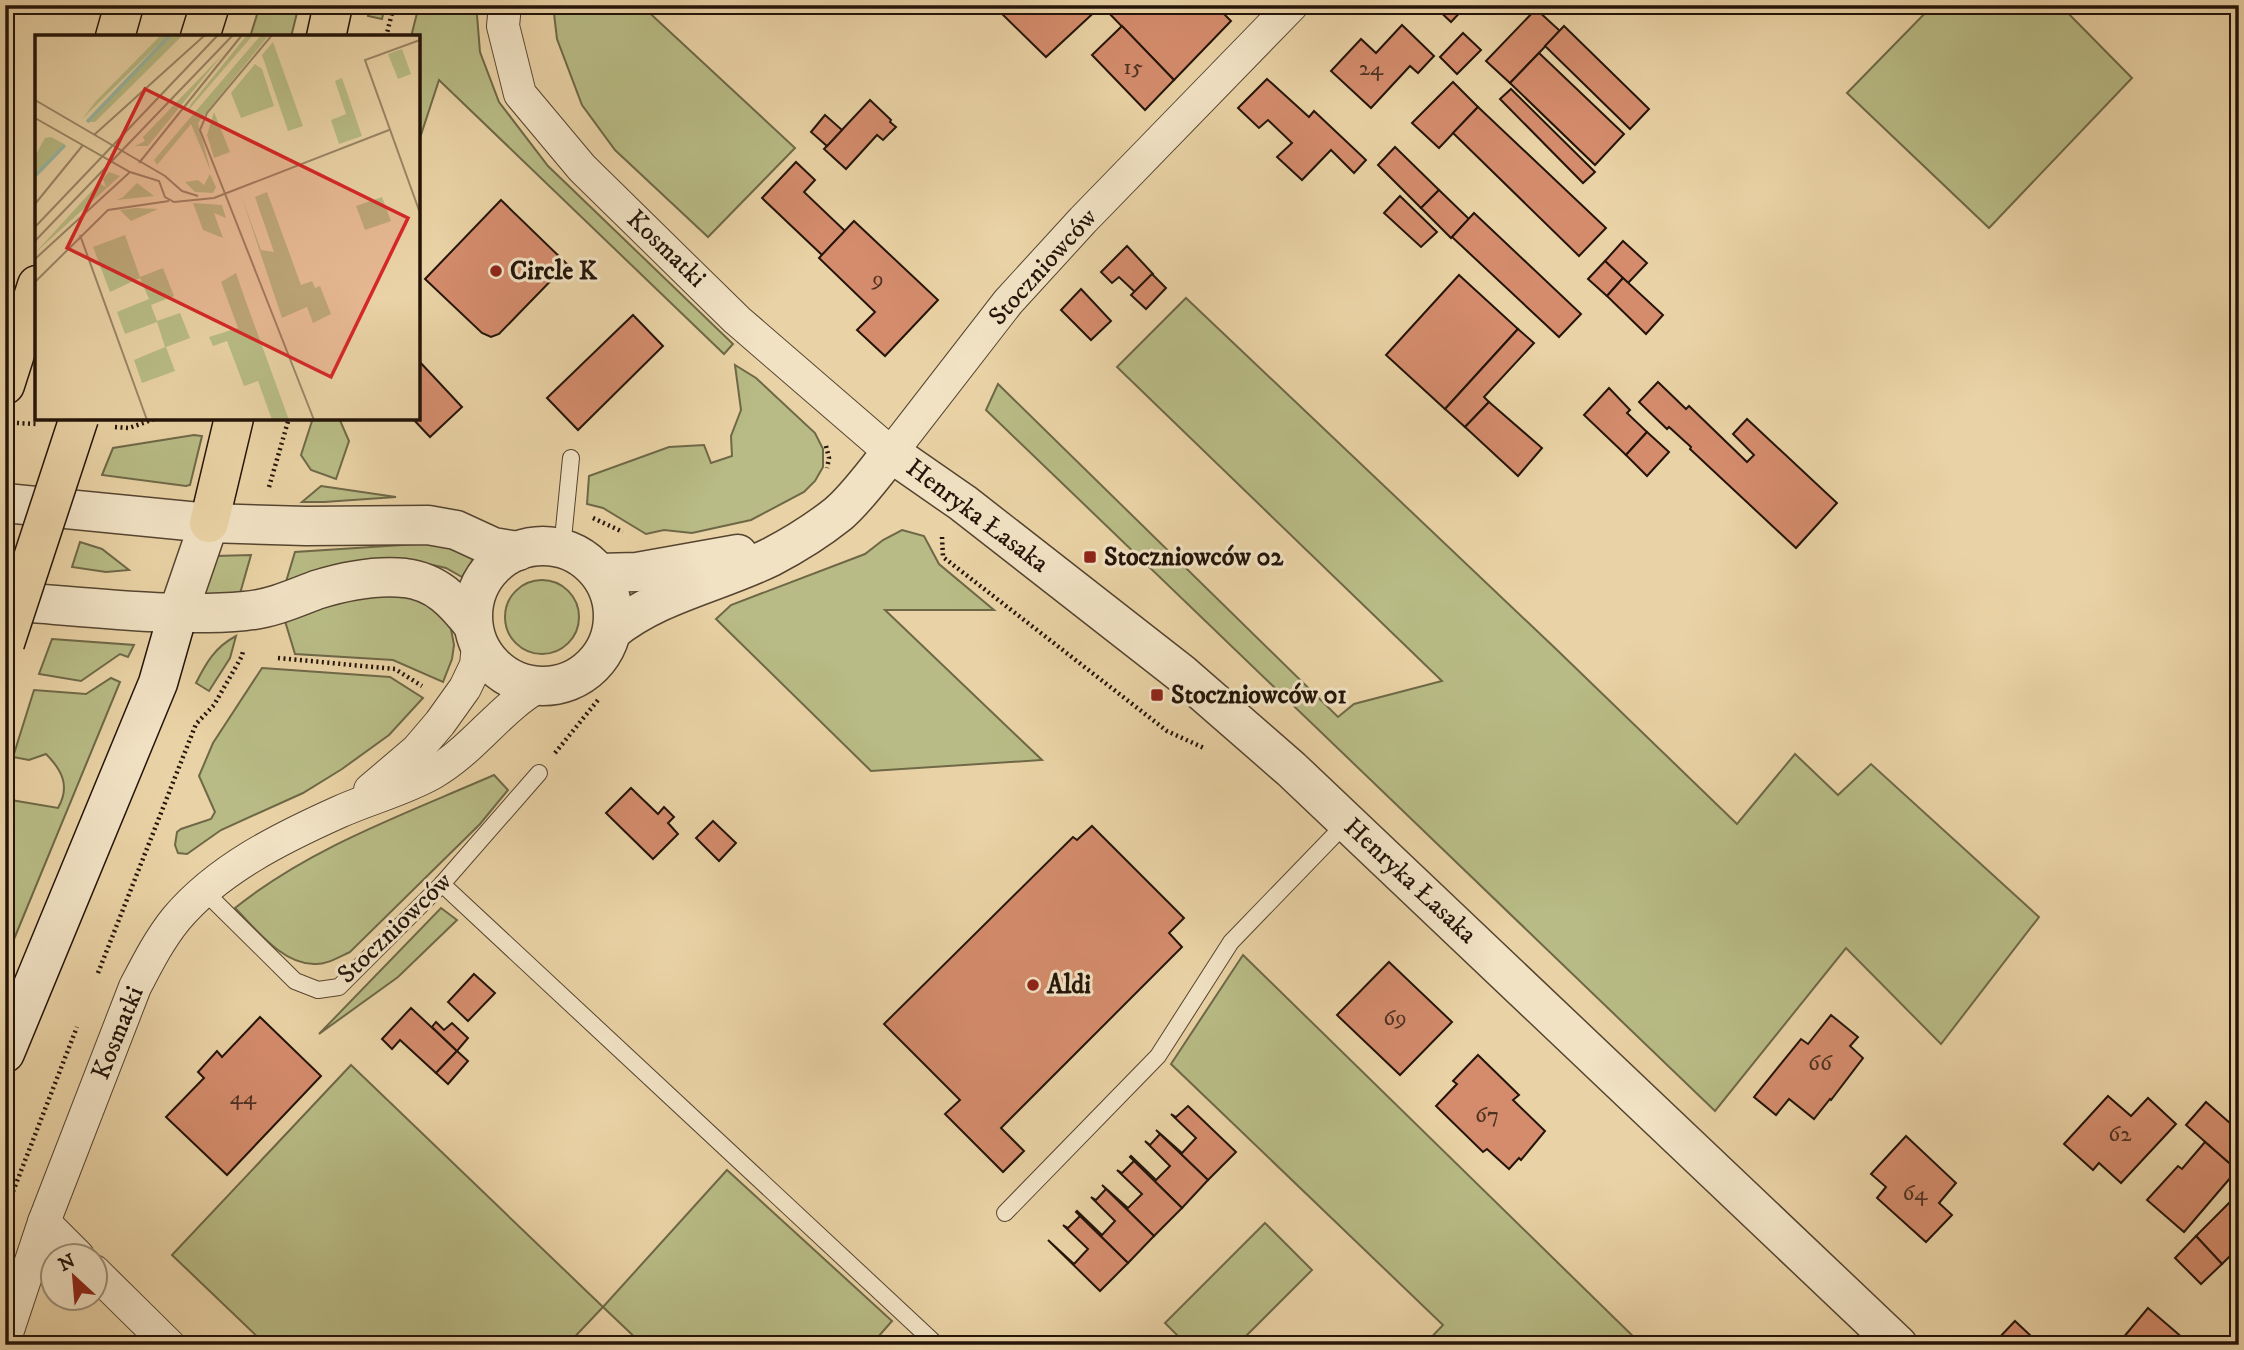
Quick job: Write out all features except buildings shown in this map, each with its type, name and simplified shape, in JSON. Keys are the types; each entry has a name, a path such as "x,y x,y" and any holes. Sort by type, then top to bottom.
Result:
{"main road":[{"path":"115,35 124,5"},
{"path":"201,35 210,5"},
{"path":"326,35 333,5"},
{"path":"5,385 31,302"},
{"path":"5,643 78,420"},
{"path":"209,523 234,420"}],"street":[{"name":"Kosmatki","path":"505,5 503,26 520,94 582,168 737,320 891,453"},
{"name":"Stoczniowców","path":"611,631 648,607 771,556 840,513 891,453 1008,302 1083,219 1292,5"},
{"name":"Henryka Łasaka","path":"891,453 963,503 1182,674 1291,769 1898,1345"},
{"path":"5,503 209,523 306,526 428,525 456,530 493,547 518,551"},
{"path":"5,1053 158,683 178,613 209,523"},
{"name":"Stoczniowców","path":"598,573 637,572 762,549 805,537"},
{"path":"5,601 178,613 245,611 273,607 355,580 388,577 408,579 444,592 476,634 488,661 503,674 520,682 539,686 559,684 577,677 593,665 604,650 611,631 613,612 609,593 598,573 582,558 562,549 540,546 518,551 501,561 486,575 478,590 474,607 476,634"},
{"name":"Kosmatki","path":"341,811 401,765 440,723 465,688 476,665 476,634"},
{"name":"Kosmatki","path":"5,1339 44,1222 135,988 154,951 176,919 204,891 241,864 290,835 434,772 464,751 519,697 539,686"},
{"path":"44,1222 65,1242"},
{"path":"108,1285 169,1345"}],"lane":[{"path":"562,549 571,458"},
{"name":"Stoczniowców","path":"204,891 295,981 318,990 339,987 442,884 539,773"},
{"path":"1005,1213 1158,1056 1231,943 1348,821"},
{"path":"442,884 937,1345"}],"path":[{"path":"386,35 394,5"},
{"path":"262,524 288,420"},
{"path":"824,436 829,458 826,470"},
{"path":"592,517 626,533"},
{"path":"942,530 943,557 1167,732 1206,749"},
{"path":"96,981 196,724 214,705 242,656 245,611"},
{"path":"278,658 395,669 425,688"},
{"path":"539,773 598,700"},
{"path":"5,1212 80,1019"}],"green space":[{"path":"260,5 299,5 292,35 251,35"},
{"path":"368,5 385,5 382,19 368,16"},
{"path":"419,5 479,5 477,15 480,52 499,102 548,166 733,344 724,354 439,80 420,138 420,35 412,35"},
{"path":"553,5 641,5 795,148 708,237 615,150 582,105 557,39"},
{"path":"1933,5 2060,5 2132,78 1989,228 1847,93"},
{"path":"1186,298 1737,824 1795,754 1838,795 1871,764 2039,917 1941,1044 1846,948 1715,1111 986,410 998,384 1338,717 1354,704 1442,681 1117,367"},
{"path":"735,365 756,378 815,433 823,449 823,467 815,481 804,492 751,520 692,533 664,530 646,534 603,508 587,504 589,476 669,447 704,445 711,463 732,456 731,436 741,410"},
{"path":"312,420 340,420 349,441 336,479 311,470 301,455"},
{"path":"202,436 190,485 102,475 113,448"},
{"path":"321,486 396,497 302,502"},
{"path":"902,530 924,536 939,564 994,610 885,610 1042,760 871,771 716,619 731,605 865,554"},
{"path":"80,542 102,549 129,570 106,572 72,567"},
{"path":"433,543 475,556 462,577 446,568 424,563 285,585 295,552"},
{"path":"251,555 239,597 201,600 215,556"},
{"path":"542,580 563,586 573,596 579,617 573,638 563,648 542,654 521,648 511,638 505,617 511,596 521,586"},
{"path":"361,595 415,596 443,615 451,629 454,645 443,682 393,660 295,654 285,621"},
{"path":"236,636 230,658 209,691 196,683 212,656"},
{"path":"52,639 134,645 128,657 120,654 81,681 39,674"},
{"path":"262,668 390,677 423,698 389,735 342,769 303,793 221,830 187,854 178,853 175,845 177,832 211,819 215,812 199,776 213,743"},
{"path":"111,678 120,682 5,961 5,799 58,808 64,793 63,779 46,754 29,760 13,757 34,690 86,694"},
{"path":"494,775 508,790 480,824 350,952 319,964 291,958 270,944 235,908 264,886 327,849"},
{"path":"441,908 457,920 398,977 319,1034"},
{"path":"1243,955 1642,1345 1424,1345 1443,1325 1171,1064"},
{"path":"351,1065 603,1307 567,1345 266,1345 172,1255"},
{"path":"727,1170 892,1321 871,1345 643,1345 603,1307"},
{"path":"1265,1223 1312,1270 1237,1345 1187,1345 1165,1323"}],"place":[{"name":"Circle K","path":"496,271"},
{"name":"Stoczniowców 02","path":"1090,557"},
{"name":"Stoczniowców 01","path":"1157,695"},
{"name":"Aldi","path":"1033,985"}]}
